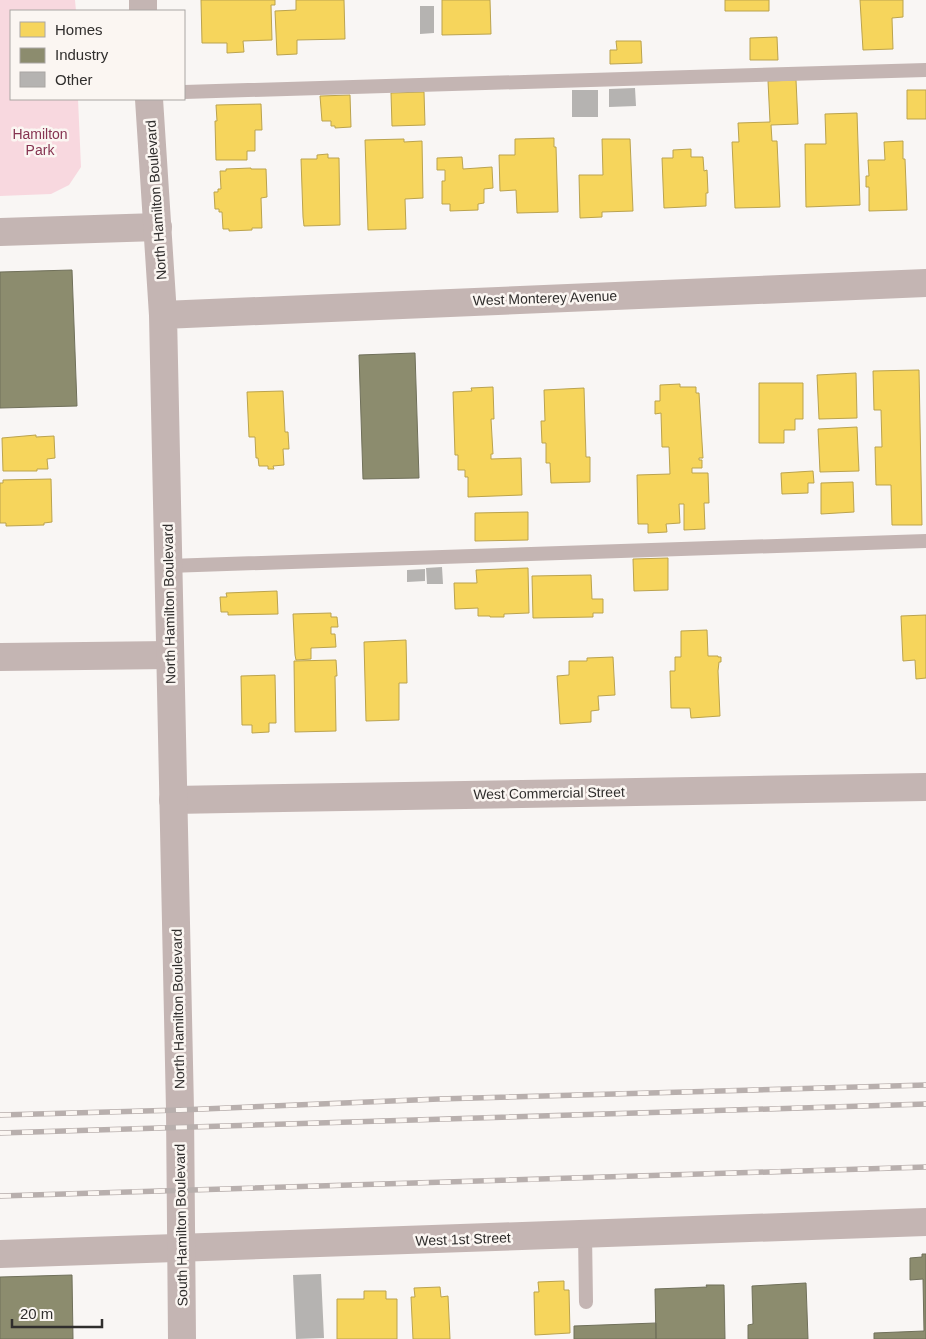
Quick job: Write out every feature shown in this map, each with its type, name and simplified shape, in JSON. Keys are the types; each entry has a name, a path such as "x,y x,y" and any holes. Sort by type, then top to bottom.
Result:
{"street":[{"name":"North Hamilton Boulevard","path":"149,100 163,315 180,1110"},
{"path":"0,232 158,227"},
{"name":"West Monterey Avenue","path":"163,315 926,282"},
{"path":"0,657 170,654"},
{"name":"West Commercial Street","path":"173,800 926,787"},
{"name":"South Hamilton Boulevard","path":"180,1110 182,1339"},
{"name":"West 1st Street","path":"0,1254 926,1222"}],"lane":[{"path":"185,92 926,70"},
{"path":"168,566 926,542"},
{"path":"585,1234 586,1302"}],"green space":[{"name":"Hamilton Park","path":"0,0 75,0 76,10 10,10 10,100 78,100 81,167 69,185 51,194 0,196"}],"building: Homes":[{"path":"201,0 275,0 275,5 271,5 272,40 243,41 244,52 227,53 227,43 202,43"},
{"path":"296,0 344,0 345,39 297,40 297,54 277,55 275,11 296,10"},
{"path":"442,0 490,0 491,34 442,35"},
{"path":"725,0 769,0 769,11 725,11"},
{"path":"860,0 903,0 903,17 892,18 893,49 863,50"},
{"path":"777,37 778,60 750,60 750,38"},
{"path":"616,41 641,41 642,63 610,64 610,50 617,50"},
{"path":"796,80 798,124 771,125 772,141 777,141 780,207 735,208 732,142 739,142 738,123 770,122 768,81"},
{"path":"907,90 926,90 926,119 907,119"},
{"path":"424,92 425,125 392,126 391,93"},
{"path":"350,95 351,127 335,128 335,126 331,126 331,121 322,121 320,96"},
{"path":"261,104 262,130 255,130 255,151 247,151 247,160 216,160 216,105"},
{"path":"857,113 860,205 806,207 805,144 826,144 825,114"},
{"path":"554,138 554,147 556,147 558,212 517,213 516,190 500,191 499,155 515,155 515,139"},
{"path":"404,139 404,142 422,141 423,198 405,199 406,229 368,230 365,140"},
{"path":"602,139 630,139 633,211 602,212 602,217 580,218 579,175 603,175"},
{"path":"903,141 907,210 869,211 869,187 866,187 866,176 869,176 868,160 885,160 884,142"},
{"path":"691,149 691,157 703,157 704,171 707,170 708,193 706,193 706,206 664,208 662,158 673,158 673,150"},
{"path":"328,154 328,158 339,158 340,225 304,226 301,159 317,159 317,155"},
{"path":"462,157 463,169 492,167 493,188 484,189 484,203 478,204 478,210 450,211 450,204 442,204 442,181 445,181 445,170 437,170 437,158"},
{"path":"251,168 266,169 267,197 261,198 262,228 229,231 229,229 223,229 222,212 219,212 219,209 215,209 214,192 218,192 218,189 221,189 220,171"},
{"path":"919,370 922,525 892,525 891,485 876,485 875,447 882,447 881,410 874,410 873,371"},
{"path":"856,373 857,418 819,419 817,375"},
{"path":"759,383 803,383 803,419 795,419 795,430 784,430 784,443 759,443"},
{"path":"680,384 680,387 696,387 696,393 699,393 703,458 699,458 699,460 702,460 702,468 692,468 692,473 708,473 709,503 704,503 705,529 684,530 684,504 679,504 680,523 666,524 667,532 648,533 648,524 638,524 637,475 670,474 669,447 662,447 661,413 655,414 655,401 660,401 660,385"},
{"path":"493,387 494,419 491,419 493,454 491,454 491,459 521,458 522,495 468,497 468,477 465,477 465,470 458,470 458,455 455,455 453,392 472,391 471,388"},
{"path":"584,388 586,457 590,457 590,482 551,483 550,463 546,463 546,443 542,443 541,421 545,421 544,390"},
{"path":"283,391 285,432 288,432 289,449 283,449 284,465 273,466 274,469 268,469 268,466 259,466 258,458 256,458 255,437 249,437 247,392"},
{"path":"857,427 859,471 820,472 818,429"},
{"path":"36,435 36,437 54,436 55,458 47,459 48,469 37,469 37,471 3,471 2,438"},
{"path":"813,471 814,483 808,483 808,493 782,494 781,473"},
{"path":"51,479 52,522 44,523 44,525 6,526 6,523 0,523 0,483 3,483 3,480"},
{"path":"853,482 854,512 821,514 821,483"},
{"path":"528,512 528,540 475,541 475,513"},
{"path":"668,558 668,590 634,591 633,559"},
{"path":"528,568 529,613 504,614 504,617 490,617 478,616 478,608 455,609 454,583 477,583 476,570"},
{"path":"591,575 592,599 603,599 603,613 593,613 593,617 533,618 532,576"},
{"path":"277,591 278,614 228,615 228,612 221,612 220,597 227,597 226,593"},
{"path":"331,613 331,617 337,617 338,627 331,627 331,634 335,634 336,647 311,648 311,659 296,660 293,614"},
{"path":"926,615 926,678 916,679 915,660 903,661 901,616"},
{"path":"707,630 708,656 721,657 718,671 720,716 691,718 690,708 671,708 670,671 675,671 675,657 681,657 681,631"},
{"path":"406,640 407,683 399,683 399,720 366,721 364,642"},
{"path":"613,657 615,695 598,696 599,710 591,711 591,722 560,724 557,676 569,675 569,661 587,661 587,658"},
{"path":"336,660 336,731 295,732 294,661"},
{"path":"275,675 276,723 269,723 269,732 252,733 252,725 242,725 241,676"},
{"path":"564,1281 564,1290 569,1290 570,1333 535,1335 534,1292 539,1292 538,1282"},
{"path":"440,1287 441,1297 448,1296 450,1339 413,1339 411,1297 415,1297 414,1288"},
{"path":"364,1291 386,1291 386,1299 397,1299 397,1339 337,1339 337,1299 364,1299"}],"building: Industry":[{"path":"72,270 77,406 0,408 0,272"},
{"path":"415,353 419,478 363,479 359,355"},
{"path":"922,1254 926,1254 926,1339 874,1339 874,1333 924,1331 923,1279 910,1280 910,1258 922,1257"},
{"path":"72,1275 73,1339 0,1339 0,1277"},
{"path":"806,1283 808,1339 748,1339 748,1325 753,1324 752,1286"},
{"path":"706,1285 724,1285 725,1339 656,1339 655,1289 707,1287"},
{"path":"656,1323 656,1339 574,1339 574,1326"}],"building: Other":[{"path":"420,6 434,6 434,33 420,34"},
{"path":"635,88 636,106 609,107 609,89"},
{"path":"572,90 598,90 598,117 572,117"},
{"path":"442,567 443,584 427,584 426,568"},
{"path":"425,569 425,581 407,582 407,570"},
{"path":"321,1274 324,1338 296,1339 293,1275"}],"railway":[{"path":"0,1115 180,1110 439,1099 926,1085"},
{"path":"0,1133 926,1104"},
{"path":"0,1196 926,1167"}]}
